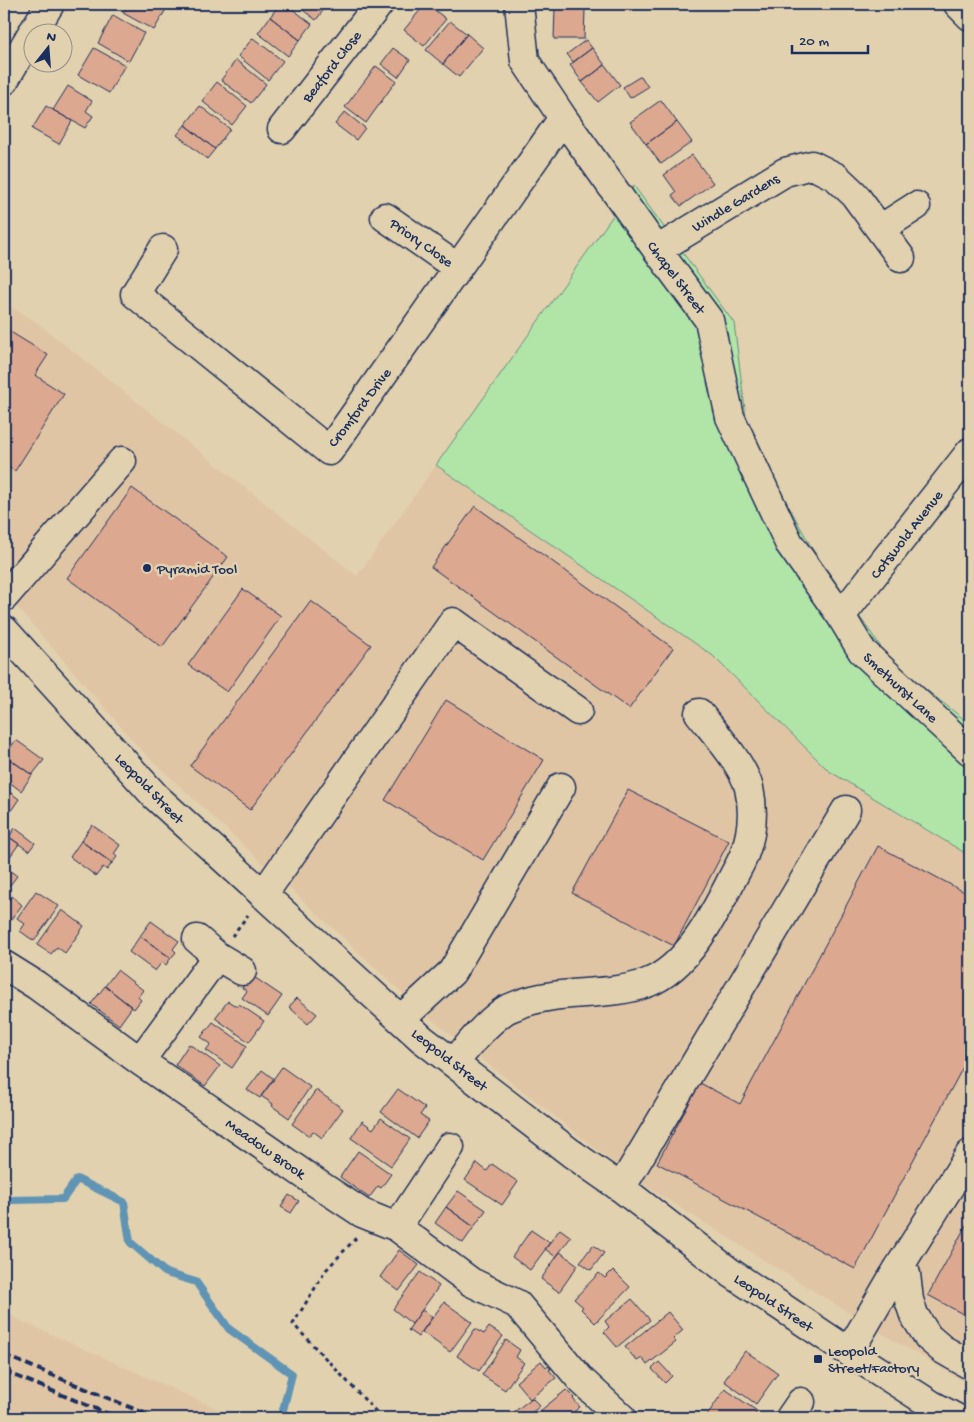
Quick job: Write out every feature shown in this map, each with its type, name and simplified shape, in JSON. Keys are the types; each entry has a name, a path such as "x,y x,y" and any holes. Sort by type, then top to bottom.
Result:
{"street":[{"path":"39,22 50,4"},
{"name":"Beaford Close","path":"282,129 380,4"},
{"name":"Chapel Street","path":"519,4 525,60 563,118 656,250 709,320 730,417 789,543 841,616"},
{"path":"958,4 970,16"},
{"path":"4,81 22,51"},
{"name":"Cromford Drive","path":"164,249 135,294 329,451 563,118"},
{"name":"Windle Gardens","path":"656,250 785,172 812,166 836,177 854,194 901,258"},
{"path":"880,229 916,206"},
{"name":"Priory Close","path":"385,216 458,268"},
{"name":"Cotswold Avenue","path":"841,616 970,452"},
{"path":"4,597 122,461"},
{"name":"Smethurst Lane","path":"841,616 862,651 970,751"},
{"path":"263,895 453,622 578,711"},
{"name":"Leopold Street","path":"4,630 156,798 422,1039 731,1273 849,1352 932,1405 956,1418"},
{"path":"454,1063 480,1032 504,1010 528,1001 562,994 623,990 649,982 674,966 696,941 722,898 744,854 752,820 749,787 736,761 699,712"},
{"path":"401,1019 452,972 561,787"},
{"path":"621,1188 846,810"},
{"path":"140,1061 207,948 242,971"},
{"name":"Meadow Brook","path":"4,965 36,985 140,1061 362,1213 397,1227 471,1282 517,1304 581,1380 622,1418"},
{"path":"397,1227 450,1147"},
{"path":"849,1352 899,1267 970,1154"},
{"path":"899,1267 906,1274 909,1300 914,1315 928,1337 942,1349 970,1365"}],"path":[{"path":"207,948 263,895"},
{"path":"382,1418 293,1324 326,1270 355,1238 397,1227"}],"shaded area":[{"path":"4,303 35,321 357,576 436,465 712,655 829,771 970,856 970,1385 881,1333 637,1181 427,1016 142,751 4,592"},
{"path":"4,1313 238,1418 4,1418"}],"green space":[{"path":"634,186 734,323 748,433 813,550 892,663 970,724 970,856 829,771 712,655 436,465"}],"building":[{"path":"128,4 169,4 154,30 123,13"},
{"path":"280,4 286,4 312,24 300,40 270,17"},
{"path":"295,4 328,4 316,20"},
{"path":"425,4 446,19 424,46 404,30"},
{"path":"555,4 585,4 585,9 555,8"},
{"path":"555,8 585,9 584,39 554,39"},
{"path":"113,15 144,33 129,61 98,43"},
{"path":"270,17 300,40 288,56 258,33"},
{"path":"450,21 467,34 443,64 426,50"},
{"path":"467,34 483,48 459,77 443,64"},
{"path":"253,38 283,61 268,80 238,56"},
{"path":"586,40 592,48 573,62 567,54"},
{"path":"94,48 125,65 109,93 78,75"},
{"path":"393,48 410,60 398,77 381,64"},
{"path":"592,48 605,65 582,82 570,65"},
{"path":"236,60 266,84 251,103 221,80"},
{"path":"605,65 620,85 598,102 582,82"},
{"path":"376,66 396,81 366,123 345,107"},
{"path":"641,76 648,87 630,98 623,87"},
{"path":"217,82 247,106 232,125 202,101"},
{"path":"68,86 92,101 86,111 93,116 85,128 53,110"},
{"path":"661,100 677,122 646,144 630,122"},
{"path":"46,106 72,121 59,144 32,129"},
{"path":"200,106 230,129 215,149 185,125"},
{"path":"345,112 365,128 356,140 335,124"},
{"path":"677,122 692,142 661,164 646,144"},
{"path":"185,125 215,149 207,159 177,135"},
{"path":"692,155 713,183 681,206 672,195 676,192 664,175"},
{"path":"4,328 48,355 35,375 64,394 15,471 4,465"},
{"name":"Pyramid Tool","path":"132,488 228,557 162,647 67,578"},
{"path":"475,506 673,648 629,709 431,567"},
{"path":"243,589 281,616 227,692 188,665"},
{"path":"311,601 371,645 250,810 190,766"},
{"path":"446,700 544,760 483,860 385,800"},
{"path":"16,740 44,760 32,775 4,755 6,746 10,748"},
{"path":"4,755 32,775 21,791 4,778"},
{"path":"4,788 19,799 6,818 4,816"},
{"path":"628,790 729,841 674,946 572,893"},
{"path":"92,825 120,845 114,854 117,857 112,863 81,841"},
{"path":"15,828 35,843 29,851 9,837"},
{"path":"4,833 19,844 6,862 4,861"},
{"path":"81,841 112,863 107,870 103,867 96,876 70,857"},
{"path":"878,846 970,895 970,1054 855,1269 657,1163 700,1083 740,1104"},
{"path":"4,866 17,876 10,885 4,880"},
{"path":"36,891 59,906 34,941 20,931 25,924 17,918"},
{"path":"12,896 22,905 7,925 4,922 4,907"},
{"path":"62,910 84,926 65,953 57,947 51,954 37,945"},
{"path":"151,921 179,941 173,949 176,952 171,958 140,936"},
{"path":"140,936 171,958 166,965 162,962 155,971 129,952"},
{"path":"117,970 143,990 138,997 141,1000 134,1009 105,986"},
{"path":"251,975 282,996 268,1016 242,998 247,991 242,988"},
{"path":"105,986 132,1007 119,1025 91,1004"},
{"path":"297,998 317,1014 308,1024 289,1007"},
{"path":"228,1001 237,1007 239,1004 264,1021 249,1042 215,1018"},
{"path":"213,1022 247,1046 232,1068 206,1050 211,1044 201,1037"},
{"path":"189,1044 220,1066 205,1086 175,1065"},
{"path":"282,1067 310,1087 289,1118 261,1096"},
{"path":"262,1070 274,1079 260,1098 247,1090"},
{"path":"398,1089 425,1108 420,1115 429,1121 417,1138 381,1112"},
{"path":"316,1090 343,1109 322,1138 313,1131 309,1136 292,1124"},
{"path":"381,1118 410,1139 391,1166 351,1138 362,1121 373,1129"},
{"path":"358,1151 391,1174 381,1188 378,1186 369,1198 340,1177"},
{"path":"477,1163 487,1171 492,1164 518,1182 502,1205 465,1180"},
{"path":"458,1191 486,1210 474,1227 446,1207"},
{"path":"289,1195 299,1201 291,1213 281,1207"},
{"path":"446,1207 474,1227 463,1243 435,1223"},
{"path":"970,1218 970,1318 928,1295"},
{"path":"560,1229 571,1237 556,1257 545,1249"},
{"path":"531,1230 550,1243 530,1270 512,1257"},
{"path":"593,1245 604,1253 591,1270 580,1262"},
{"path":"399,1250 419,1265 399,1291 380,1277"},
{"path":"560,1252 578,1265 559,1292 541,1279"},
{"path":"613,1270 630,1287 595,1323 581,1309 583,1307 574,1299 599,1273 605,1278"},
{"path":"420,1272 439,1286 412,1324 393,1309"},
{"path":"632,1299 650,1320 617,1347 604,1332 609,1327 605,1321"},
{"path":"444,1302 472,1322 450,1352 422,1332"},
{"path":"422,1310 432,1317 418,1337 408,1330"},
{"path":"668,1312 683,1330 673,1339 676,1342 647,1365 642,1358 637,1361 625,1347"},
{"path":"489,1327 503,1336 479,1371 457,1356 475,1329 484,1334"},
{"path":"506,1340 520,1350 516,1357 524,1363 505,1390 482,1375"},
{"path":"745,1351 778,1373 756,1404 724,1381"},
{"path":"541,1361 546,1367 548,1366 551,1369 549,1370 556,1378 530,1399 516,1382"},
{"path":"659,1362 672,1376 665,1383 652,1369"},
{"path":"725,1389 757,1411 753,1418 705,1418"},
{"path":"566,1390 580,1407 566,1418 547,1418 540,1411"},
{"path":"532,1398 540,1406 525,1418 519,1418 514,1412"},
{"path":"836,1411 856,1418 833,1418"}],"waterway":[{"path":"4,1198 10,1200 63,1199 77,1179 124,1202 130,1242 166,1273 196,1282 229,1329 292,1374 281,1418"}],"railway":[{"path":"4,1355 156,1418"},
{"path":"4,1371 118,1418"}],"place":[{"name":"Pyramid Tool","path":"147,568"},
{"name":"Leopold Street/Factory","path":"818,1359"}]}
